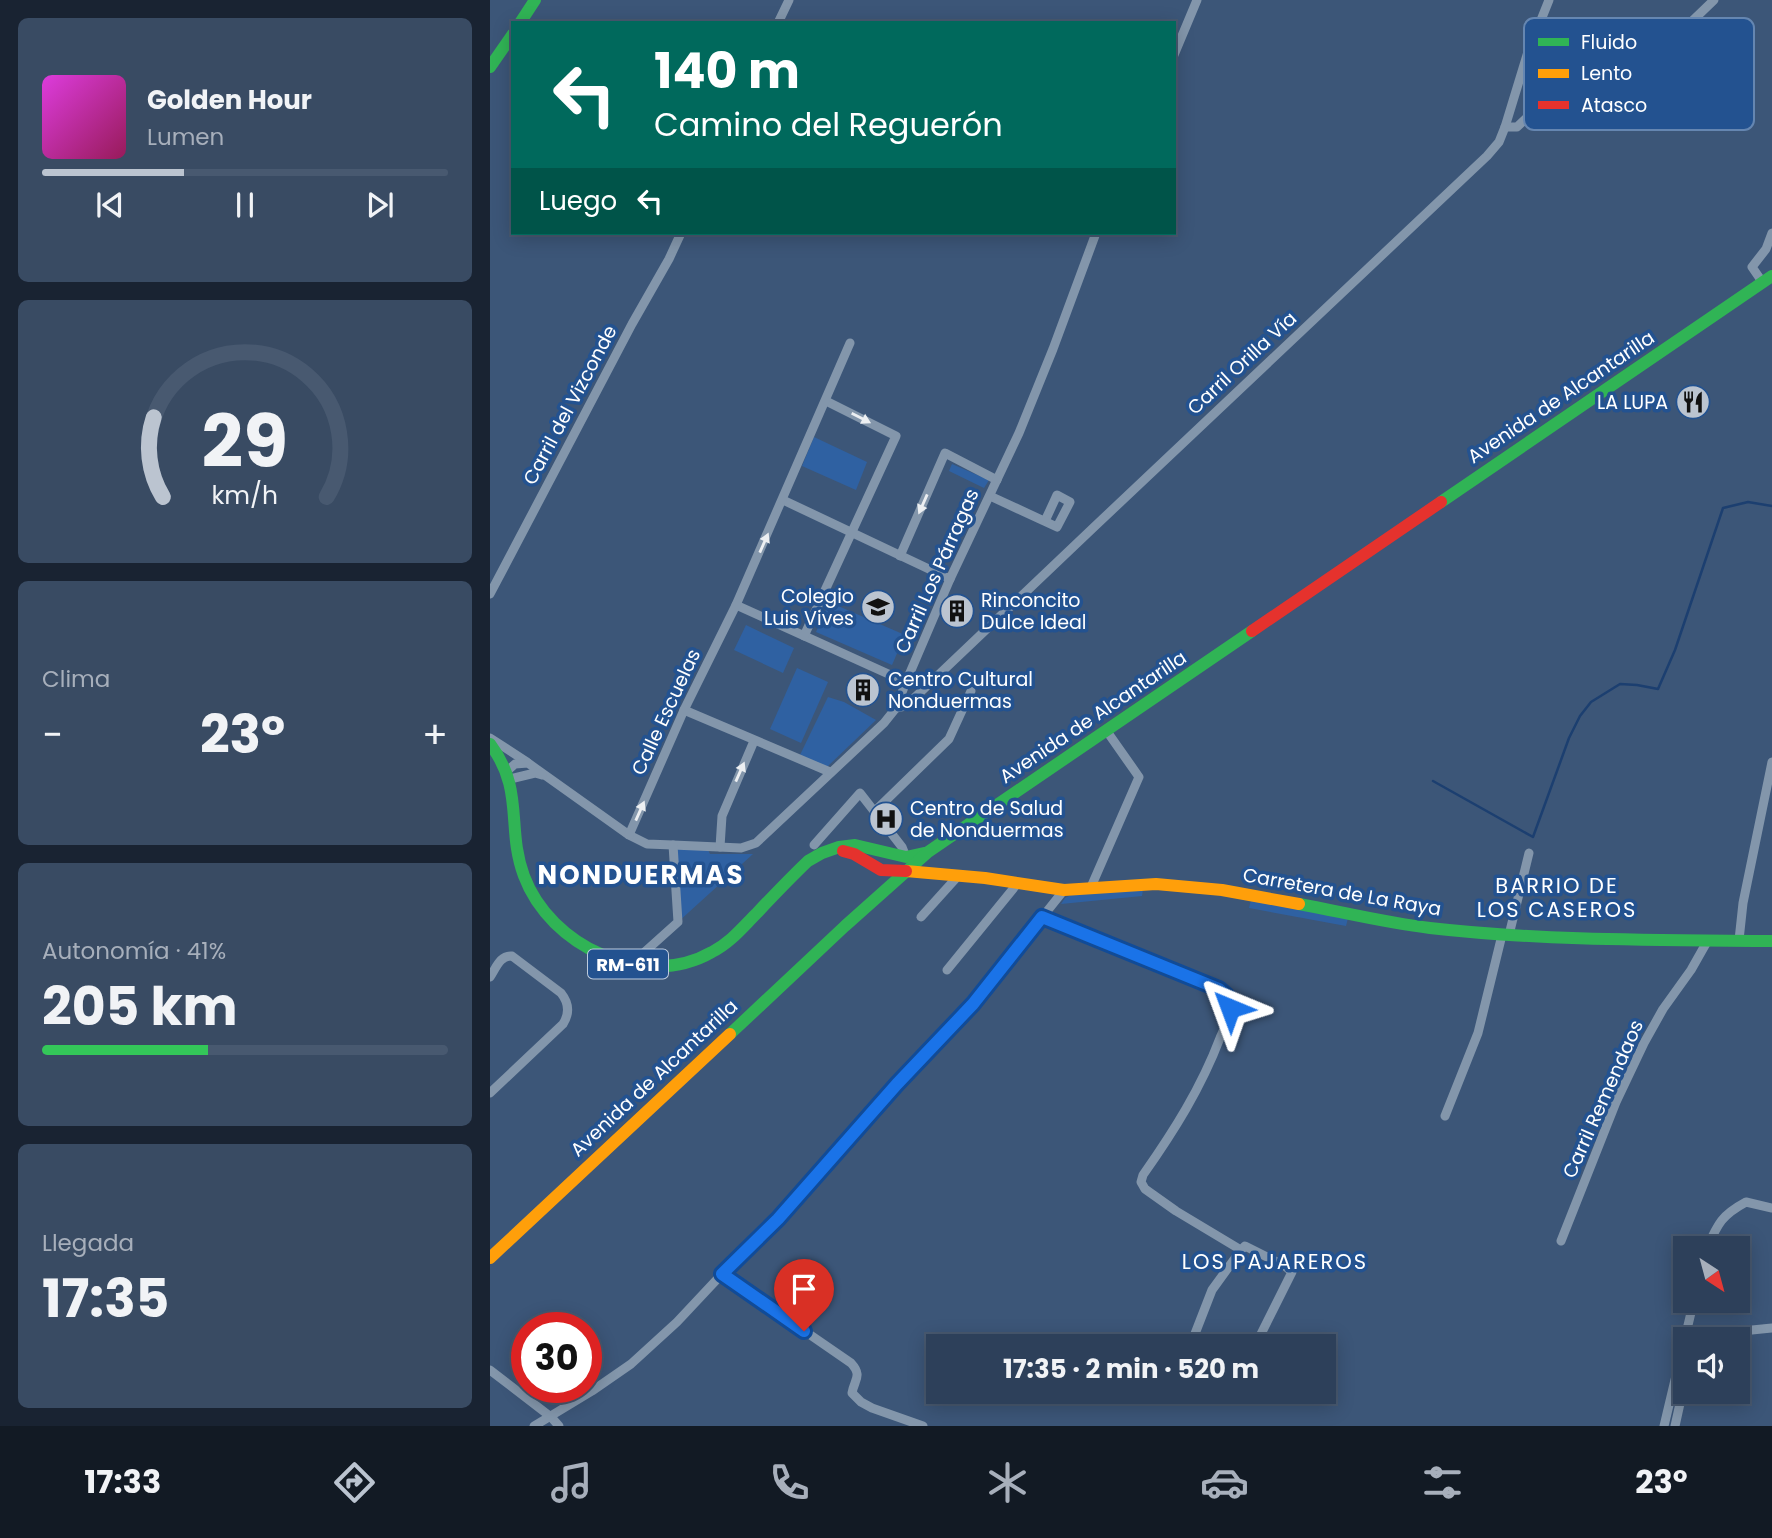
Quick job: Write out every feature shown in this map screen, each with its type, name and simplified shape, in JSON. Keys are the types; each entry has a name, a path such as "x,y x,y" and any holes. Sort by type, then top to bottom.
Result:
{"main road":[{"path":"521,21 535,0"},
{"path":"490,67 511,37"},
{"name":"Avenida de Alcantarilla","path":"490,1258 874,899 928,852 1767,279"},
{"name":"RM-611","path":"490,744 508,775 514,801 518,857 532,892 568,936 590,951 615,961 651,967 673,967 708,955 735,936 808,861 826,851 855,845 906,857 928,852"},
{"path":"826,851 856,854 877,868 880,885 874,899"},
{"path":"889,853 906,871"},
{"name":"Carretera de La Raya","path":"877,868 886,871 985,878 1064,890 1156,884 1222,890 1427,929 1576,939 1772,941"}],"street":[{"path":"779,21 789,0"},
{"path":"1176,50 1197,0"},
{"name":"Carril Orilla Vía","path":"1542,18 1549,0"},
{"path":"1695,18 1714,0"},
{"name":"Carril Orilla Vía","path":"897,708 911,702 947,669 1467,175 1499,142 1524,65"},
{"path":"1505,127 1517,127 1524,120"},
{"path":"1767,279 1752,267 1766,249 1772,233"},
{"name":"Carril del Vizconde","path":"490,594 680,235"},
{"name":"Carril Los Párragas","path":"490,738 629,835 647,844 741,848 756,842 897,708 950,579 1019,433 1095,235"},
{"name":"Calle Escuelas","path":"629,835 684,710 736,605 850,343"},
{"path":"804,636 896,436 826,401"},
{"path":"900,555 945,453 997,480"},
{"path":"990,496 1045,521"},
{"path":"783,500 950,579"},
{"path":"736,605 906,682"},
{"path":"874,811 949,739 971,691"},
{"path":"684,710 830,772"},
{"path":"1091,887 1139,777 1106,730"},
{"path":"720,847 722,816 754,741"},
{"path":"1739,940 1742,903 1772,762"},
{"path":"508,775 515,764 528,763"},
{"path":"508,775 542,775"},
{"path":"814,845 860,793 902,847 906,857"},
{"path":"639,957 678,922 673,845"},
{"path":"877,868 878,857 889,853"},
{"path":"1445,1116 1478,1034 1529,853"},
{"path":"921,917 958,876"},
{"path":"947,970 1017,884"},
{"path":"534,1426 631,1364 677,1322 778,1219 897,1084 973,1004 1064,890"},
{"path":"1042,917 1219,989 1227,996 1230,1008 1228,1018 1215,1052 1177,1127 1143,1175 1141,1182 1145,1189 1176,1211 1241,1250"},
{"name":"Carril Remendaos","path":"1561,1241 1616,1102 1644,1043 1708,940"},
{"path":"490,976 502,959 507,955 512,956 561,993 566,1000 568,1016 563,1024 490,1093"},
{"path":"1712,1236 1718,1223 1731,1210 1746,1202 1772,1208"},
{"path":"1195,1334 1212,1290 1245,1246 1292,1272 1261,1334"},
{"path":"722,1274 850,1363 857,1371 858,1377 852,1394 861,1402 923,1426"},
{"path":"1664,1426 1691,1313"},
{"path":"1750,1330 1772,1328"},
{"path":"490,1370 551,1416 559,1426"},
{"path":"1675,1426 1680,1404"}],"shaded area":[{"path":"814,437 867,462 856,490 802,466"},
{"path":"952,464 989,480 984,488 949,471"},
{"path":"829,602 905,635 892,665 816,632"},
{"path":"746,625 794,648 783,673 734,650"},
{"path":"797,668 828,682 801,743 770,729"},
{"path":"828,697 844,702 876,720 827,767 800,755"},
{"path":"673,845 706,846 710,854 753,854 678,922"},
{"path":"1143,889 1142,896 1061,904 1071,895"},
{"path":"1251,900 1348,918 1346,926 1249,908"}],"waterway":[{"path":"1433,781 1533,837 1569,738 1591,702 1620,684 1658,689 1675,650 1723,508 1748,502 1772,506"}],"traffic: fast":[{"path":"521,21 535,0"},
{"path":"490,67 511,37"},
{"path":"1441,502 1772,276"},
{"path":"730,1034 928,852 1252,631"},
{"path":"490,744 508,777 519,858 524,876 537,901 555,923 577,941 602,955 629,964 658,966 685,963 712,952 736,935 788,880 808,861 822,853 855,845 906,857 924,853"},
{"path":"1299,904 1397,923 1473,932 1601,939 1772,941"}],"traffic: slow":[{"path":"906,871 985,878 1064,890 1156,884 1222,890 1299,904"},
{"path":"490,1258 730,1034"}],"traffic: jam":[{"path":"1252,631 1441,502"},
{"path":"843,851 854,854 881,870 906,871"}],"place":[{"name":"LA LUPA","path":"1693,402"},
{"name":"Colegio Luis Vives","path":"878,607"},
{"name":"Rinconcito Dulce Ideal","path":"957,611"},
{"name":"Centro Cultural Nonduermas","path":"863,690"},
{"name":"Centro de Salud de Nonduermas","path":"886,819"}],"district":[{"name":"NONDUERMAS","path":"641,875"},
{"name":"BARRIO DE LOS CASEROS","path":"1557,897"},
{"name":"LOS PAJAREROS","path":"1275,1261"}],"route":[{"path":"804,1331 722,1274 778,1219 897,1084 973,1004 1042,917 1219,989 1227,996 1230,1008"}]}
